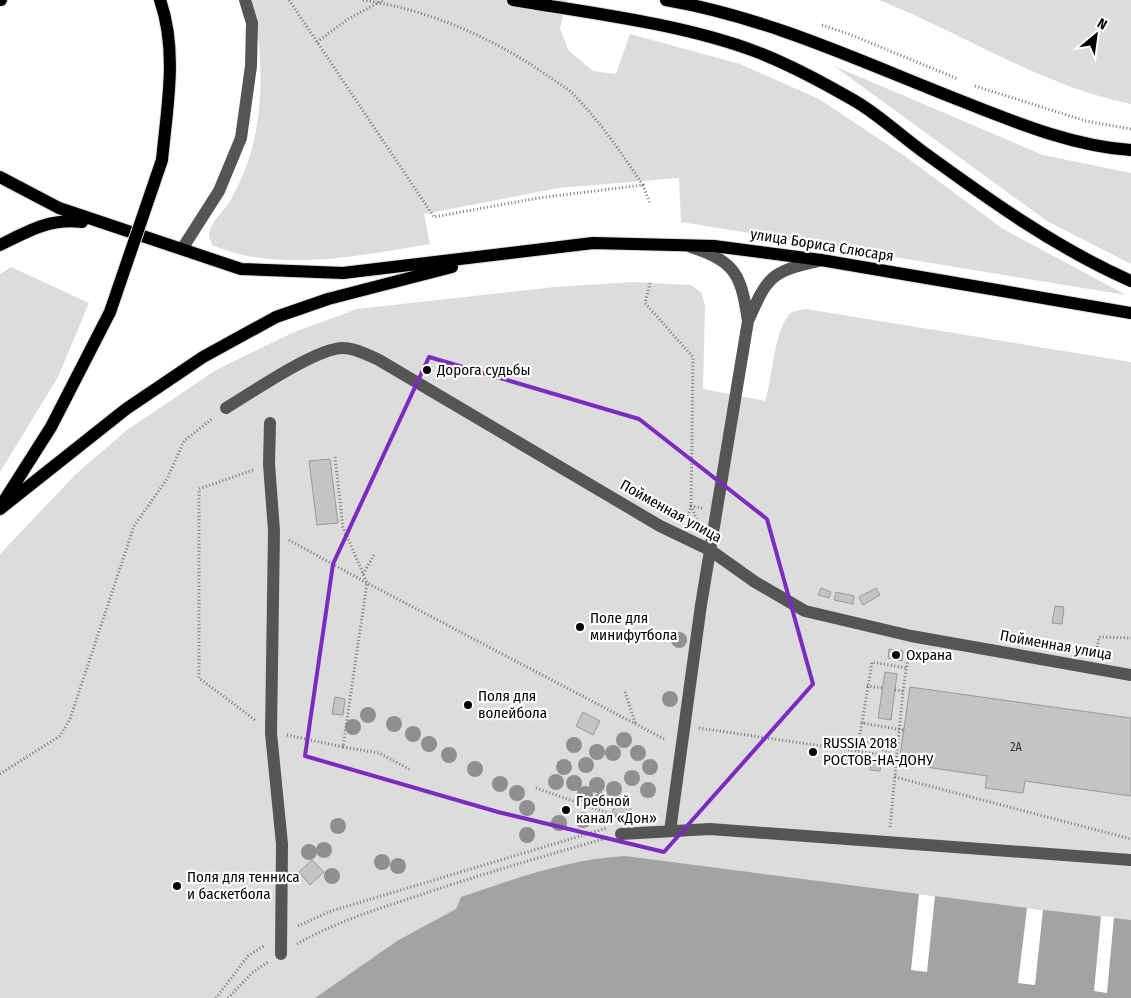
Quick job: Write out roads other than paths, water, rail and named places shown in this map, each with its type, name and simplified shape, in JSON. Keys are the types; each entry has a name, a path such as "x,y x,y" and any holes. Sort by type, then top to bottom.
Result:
{"main road":[{"path":"0,508 51,427 110,312 162,160 170,68 170,44 160,0"},
{"path":"513,0 621,19 718,40 757,52 858,102 999,206 1063,247 1131,281"},
{"path":"666,0 718,11 826,46 888,73 1022,125 1081,142 1131,150"},
{"path":"0,177 59,208 241,269 317,274 342,273 505,254"},
{"path":"0,245 37,227 64,220 108,226"},
{"name":"улица Бориса Слюсаря","path":"505,254 593,243 714,246 821,260 1131,313"},
{"path":"0,508 126,409 203,357 276,318 328,299 505,254"}],"street":[{"path":"182,249 219,190 241,138 251,66 252,23 245,0"},
{"path":"685,245 714,254 734,269 744,294 748,321"},
{"path":"670,831 710,550 739,366 748,321 762,288 774,274 791,267 821,260"},
{"name":"Пойменная улица","path":"226,408 319,354 342,348 359,351 379,360 660,526 710,550 755,582 806,611 911,636 1131,675"},
{"path":"270,423 270,464 274,531 272,733 282,844 281,954"},
{"path":"617,830 670,831 710,829 1131,860"}],"place":[{"name":"Дорога судьбы","path":"427,370"},
{"name":"Поле для минифутбола","path":"580,627"},
{"name":"Охрана","path":"896,655"},
{"name":"Поля для волейбола","path":"468,705"},
{"name":"RUSSIA 2018 РОСТОВ-НА-ДОНУ","path":"813,752"},
{"name":"Гребной канал «Дон»","path":"566,810"},
{"name":"Поля для тенниса и баскетбола","path":"177,886"}]}
